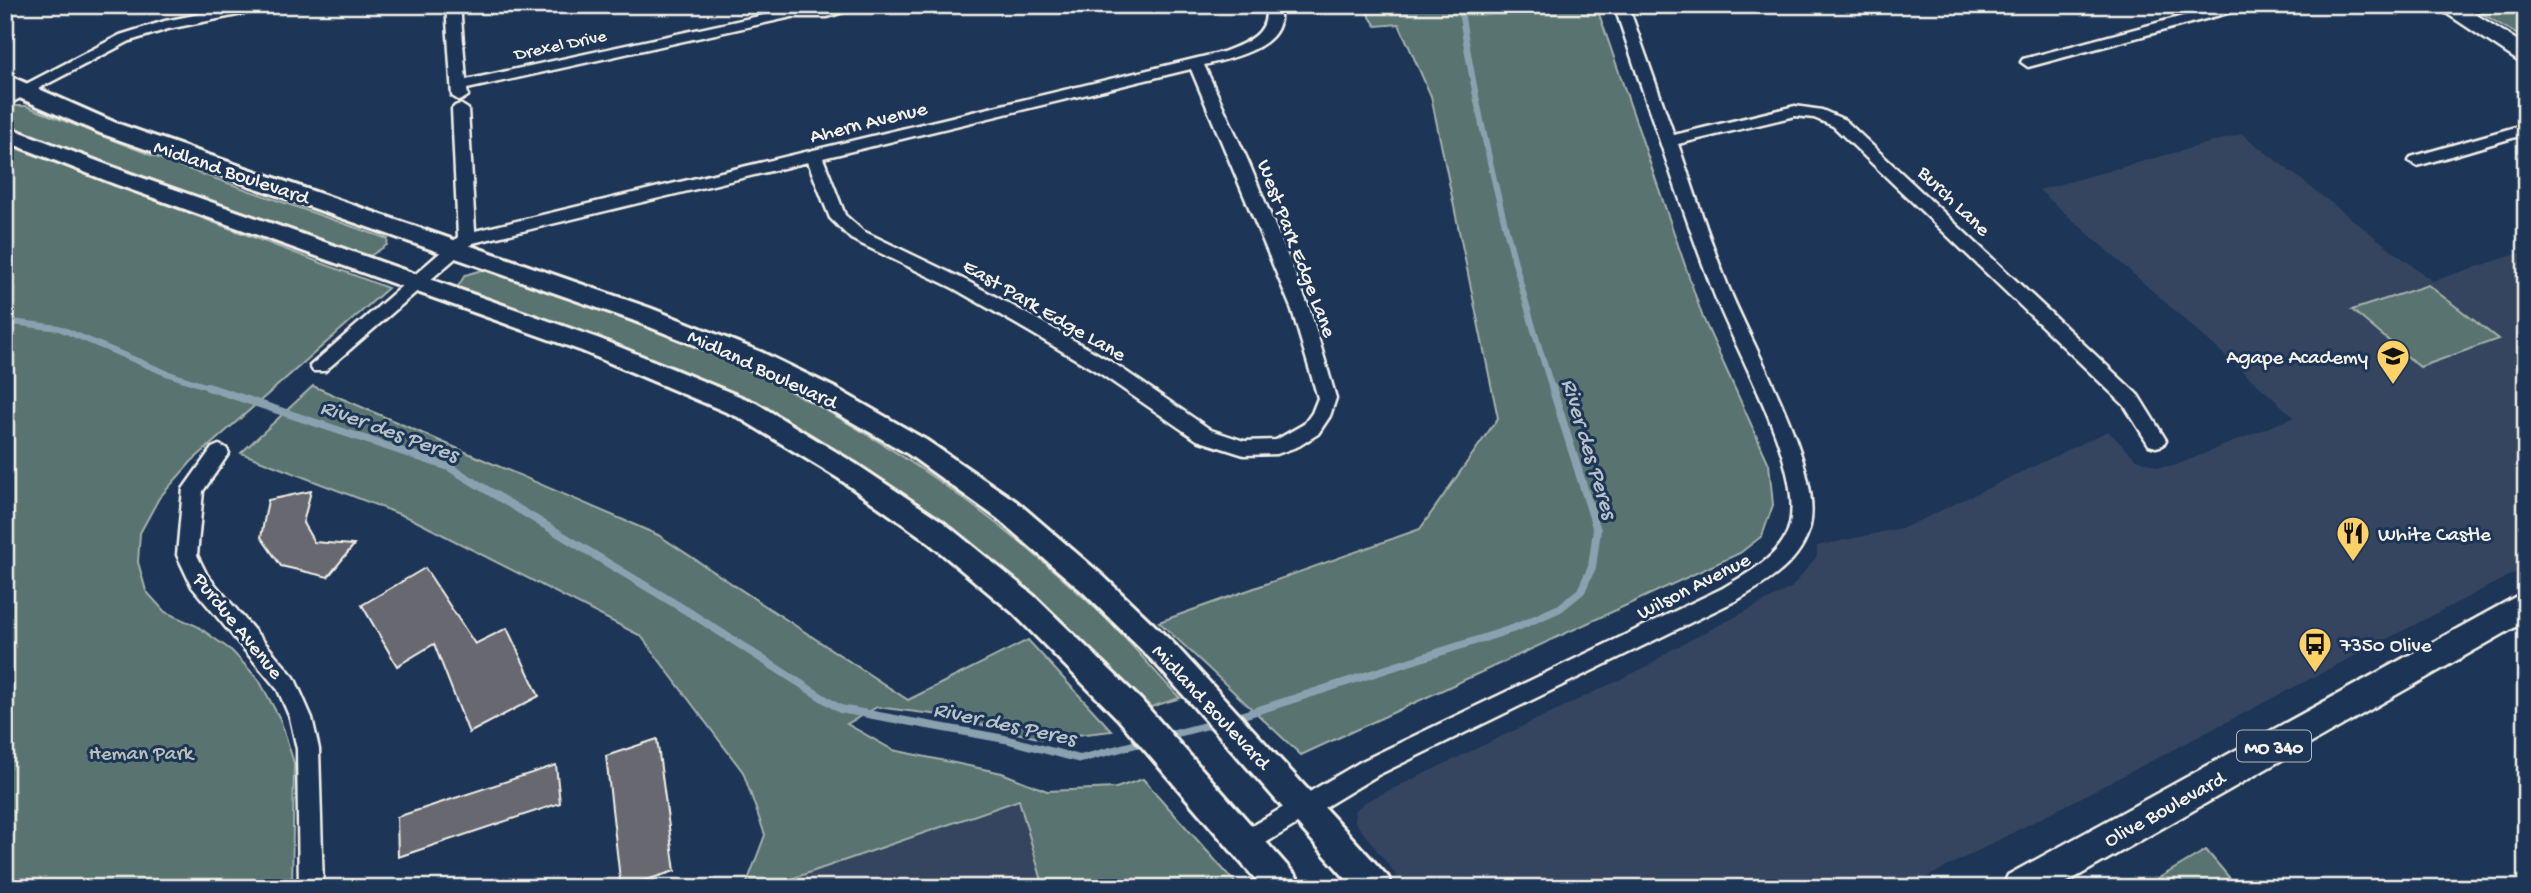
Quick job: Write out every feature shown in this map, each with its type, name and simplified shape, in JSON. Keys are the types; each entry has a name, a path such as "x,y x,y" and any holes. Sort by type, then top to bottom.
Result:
{"main road":[{"path":"2445,5 2526,55"},
{"name":"Midland Boulevard","path":"11,91 107,128 462,244 641,314 752,358 828,396 917,447 1007,510 1102,593 1201,693 1376,888"},
{"name":"Midland Boulevard","path":"5,133 123,179 591,345 747,411 836,464 933,530 1023,604 1130,710 1285,888"},
{"name":"Olive Boulevard","path":"2021,888 2526,605"}],"street":[{"path":"11,91 125,38 165,25 268,5"},
{"path":"320,366 462,244 460,97 453,5"},
{"name":"Drexel Drive","path":"460,97 792,13 809,5"},
{"name":"Drexel Drive","path":"792,13 827,13 859,5"},
{"name":"Ahern Avenue","path":"462,244 1196,64 1244,49 1259,40 1271,28 1275,19 1271,5"},
{"name":"Wilson Avenue","path":"1246,842 1370,768 1730,594 1779,564 1791,548 1800,526 1802,503 1795,461 1720,288 1621,5"},
{"path":"2028,62 2241,5"},
{"name":"West Park Edge Lane","path":"1196,64 1240,161 1301,310 1327,398 1321,416 1311,429 1292,441"},
{"name":"Burch Lane","path":"1670,141 1795,111 1817,113 1839,122 2131,400 2156,440"},
{"path":"2417,160 2526,129"},
{"name":"East Park Edge Lane","path":"814,156 838,218 857,235 959,284 1034,326 1108,369 1204,435 1244,448 1261,449 1292,441"},
{"name":"Purdue Avenue","path":"219,453 193,489 187,555 199,581 286,684 301,718 309,750 311,888"}],"shaded area":[{"path":"2242,134 2432,281 2526,251 2526,567 1906,888 1406,888 1355,822 1354,811 1365,802 1650,665 1669,651 1791,588 1817,556 1817,546 1906,527 2108,431 2135,458 2158,467 2174,466 2294,417 2039,190"},
{"path":"1019,800 1044,888 765,888"}],"green space":[{"path":"1387,5 1596,5 1703,318 1769,464 1773,505 1762,536 1740,553 1301,755 1159,622 1420,529 1498,418 1431,96 1399,24 1376,26 1366,11"},
{"path":"2468,5 2526,5 2526,40"},
{"path":"26,106 179,166 388,239 387,245 370,256 361,256 5,125 5,109"},
{"name":"Heman Park","path":"5,144 388,288 192,461 159,498 140,533 138,562 146,591 165,612 197,626 232,651 259,680 280,719 294,763 292,888 5,888"},
{"path":"486,269 631,322 737,365 859,429 942,484 1022,544 1107,620 1180,698 1151,707 1031,600 752,403 677,368 457,288 465,275"},
{"path":"2428,285 2498,339 2420,367 2352,310"},
{"path":"313,386 658,535 908,700 1028,640 1112,731 1042,739 940,715 877,707 847,724 893,750 1002,773 1047,791 1116,788 1143,779 1240,888 1044,888 1019,800 765,888 745,888 765,835 743,772 641,636 412,519 241,453"},
{"path":"2206,850 2238,888 2142,888"}],"building":[{"path":"311,491 303,523 314,542 354,545 328,577 281,566 261,537 268,500"},
{"path":"425,568 475,644 507,628 539,696 469,733 434,644 397,666 362,605"},
{"path":"657,739 675,871 621,888 606,756"},
{"path":"556,765 560,803 398,857 397,817"}],"waterway":[{"name":"River des Peres","path":"1460,5 1498,198 1552,389"},
{"name":"River des Peres","path":"5,321 59,328 166,373 208,387"},
{"name":"River des Peres","path":"208,387 449,467 692,614 840,709 1005,739 1080,759 1148,741"},
{"name":"River des Peres","path":"208,387 214,389"},
{"name":"River des Peres","path":"1234,718 1515,628 1560,608 1581,591 1592,567 1597,530 1552,387"},
{"name":"River des Peres","path":"1163,737 1216,723"}],"place":[{"name":"Agape Academy","path":"2393,386"},
{"name":"White Castle","path":"2353,563"},
{"name":"7350 Olive","path":"2315,674"}]}
